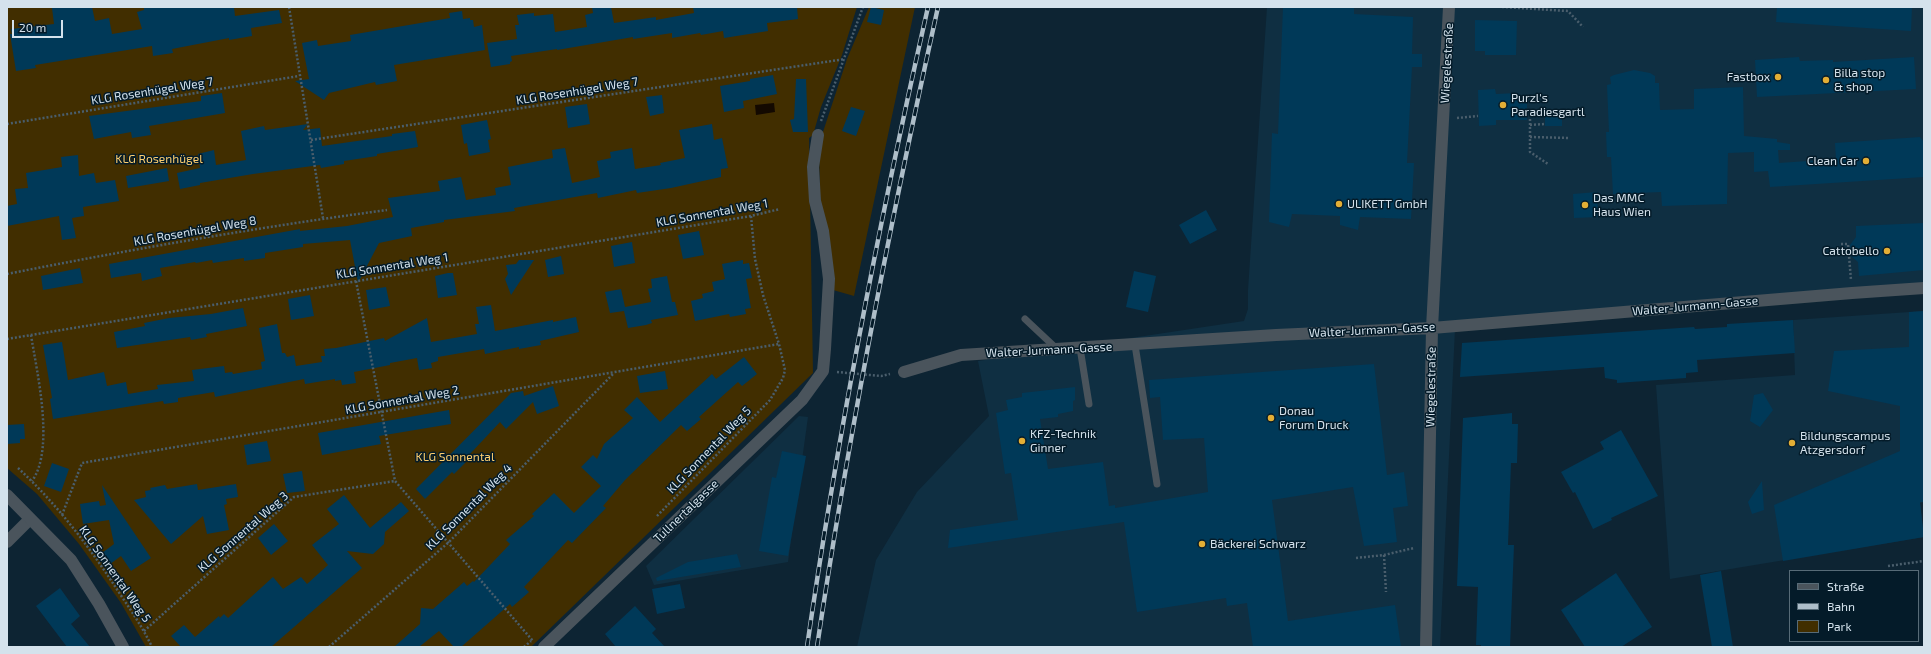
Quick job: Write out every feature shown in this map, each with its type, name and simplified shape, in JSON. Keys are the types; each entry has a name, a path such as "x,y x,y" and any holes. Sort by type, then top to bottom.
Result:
{"street":[{"name":"Wiegelestraße","path":"1426,647 1432,328 1449,7"},
{"path":"818,134 813,167 815,201 823,231 828,279 823,371"},
{"name":"Walter-Jurmann-Gasse","path":"904,372 956,355 1058,350 1276,335 1432,328 1924,288"},
{"name":"Tullnertalgasse","path":"540,645 802,400 823,371"},
{"path":"7,495 71,560 99,604 123,647"},
{"path":"7,542 30,519"}],"lane":[{"path":"1025,319 1058,350"},
{"path":"1135,345 1157,484"},
{"path":"1080,348 1089,404"}],"path":[{"path":"289,7 323,218"},
{"path":"818,134 831,92 845,59 863,7"},
{"path":"1502,7 1568,11 1583,27"},
{"name":"KLG Rosenhügel Weg 7","path":"311,140 845,59"},
{"name":"KLG Rosenhügel Weg 7","path":"7,124 300,76"},
{"path":"1444,118 1478,116"},
{"path":"1530,120 1530,152 1548,164"},
{"path":"1530,125 1545,124"},
{"path":"1530,137 1569,138"},
{"name":"KLG Rosenhügel Weg 8","path":"7,274 84,259 323,218 387,210"},
{"name":"KLG Sonnental Weg 1","path":"7,339 780,210"},
{"name":"KLG Sonnental Weg 5","path":"654,520 775,394 783,378 785,370 779,344 763,295 755,259 751,216"},
{"path":"1841,244 1848,244 1852,293"},
{"path":"356,281 395,480 532,640 540,645"},
{"path":"31,335 43,418 41,463 38,472 32,481"},
{"name":"KLG Sonnental Weg 2","path":"62,515 82,463 779,344"},
{"path":"823,371 881,376 904,372"},
{"name":"KLG Sonnental Weg 4","path":"329,647 449,542 614,373"},
{"name":"KLG Sonnental Weg 5","path":"18,468 32,481 62,515 105,571 144,631 152,647"},
{"name":"KLG Sonnental Weg 3","path":"144,631 294,497 395,480"},
{"path":"1356,558 1384,555 1428,545"},
{"path":"1384,555 1386,592"},
{"path":"1888,566 1924,561"},
{"path":"524,647 538,634"}],"shaded area":[{"path":"1267,7 1924,7 1924,293 1455,329 1440,647 857,647 876,560 917,492 989,416 978,361 1244,321 1248,309"},
{"path":"774,103 775,112 756,115 755,105"},
{"name":"Bildungscampus Atzgersdorf","path":"1924,311 1924,502 1920,503 1924,537 1670,579 1656,385 1795,375 1793,320"},
{"path":"799,416 808,417 788,562 654,585 646,566"}],"green space":[{"path":"7,7 857,7 842,55 821,107 813,135 809,138 813,373 531,647 146,647 121,603 79,544 37,494 7,468"},
{"path":"869,7 915,7 854,296 833,290 820,196 819,144 847,59"}],"building":[{"path":"92,7 95,21 109,18 112,34 142,29 137,12 144,10 144,7 234,7 235,16 279,10 282,23 251,28 252,36 229,40 229,38 172,49 173,53 153,56 152,46 35,65 36,68 16,71 10,34 12,34 11,29 54,24 52,8"},
{"path":"592,7 611,7 614,23 656,17 656,20 694,13 693,7 797,7 798,19 767,23 768,31 724,38 723,31 672,38 672,33 633,39 633,37 511,56 512,61 510,64 491,67 487,43 517,39 515,25 519,25 517,15 534,13 534,16 553,14 555,32 587,27 585,15 593,13"},
{"path":"871,7 884,10 881,25 867,22"},
{"path":"1283,7 1354,7 1354,14 1413,17 1412,54 1422,54 1422,67 1412,67 1407,163 1414,163 1411,219 1360,217 1358,230 1340,225 1340,216 1292,214 1289,227 1269,222 1272,133 1278,134"},
{"path":"1777,7 1912,7 1911,31 1776,22"},
{"path":"462,11 463,19 470,18 470,20 473,20 474,27 482,25 485,50 394,65 397,81 376,85 375,82 329,93 324,100 295,81 309,79 302,43 317,40 318,46 351,41 350,35 450,18 449,13"},
{"path":"1475,20 1517,21 1516,55 1485,55 1485,51 1475,51"},
{"path":"1799,57 1800,61 1833,60 1833,62 1914,57 1916,89 1757,97 1755,60"},
{"path":"1634,70 1650,73 1655,76 1655,83 1659,83 1660,110 1694,109 1694,89 1743,87 1744,136 1777,139 1777,142 1790,144 1790,150 1778,150 1779,163 1836,159 1835,143 1920,137 1924,142 1924,177 1770,187 1768,171 1754,172 1754,152 1728,153 1727,204 1662,206 1661,192 1613,194 1611,157 1607,157 1606,132 1609,132 1607,85 1611,84 1610,77"},
{"path":"773,75 777,94 743,101 744,108 724,112 720,86 750,81 750,79"},
{"path":"796,79 806,79 808,132 793,132 790,120 794,119"},
{"name":"Purzl's Paradiesgartl","path":"1495,89 1496,94 1517,93 1527,100 1527,120 1496,120 1496,125 1479,126 1478,90"},
{"path":"222,93 225,113 149,126 151,135 132,138 131,132 94,139 89,116 201,101 201,96"},
{"path":"662,95 664,113 650,116 646,97"},
{"path":"587,104 590,124 568,128 565,107"},
{"path":"851,107 865,111 856,136 842,131"},
{"path":"1545,113 1562,113 1562,126 1545,126"},
{"path":"487,120 491,139 488,140 490,152 469,156 467,143 464,144 461,125"},
{"path":"308,124 303,130 320,128 322,146 392,136 392,134 415,131 418,147 377,154 377,156 344,161 344,164 321,168 320,165 253,174 200,183 200,185 180,189 177,173 200,168 198,154 214,150 216,165 246,160 241,131 264,126 265,130"},
{"path":"712,124 714,140 722,138 728,168 721,169 721,177 671,188 637,193 636,190 598,198 597,193 514,208 515,211 444,220 444,222 411,228 412,236 379,243 358,283 350,240 303,244 303,247 265,253 265,258 244,261 244,258 213,263 212,260 160,268 162,276 142,281 141,273 111,278 109,264 300,229 300,231 347,226 393,217 388,198 440,191 438,181 461,177 466,200 496,195 495,188 511,185 508,167 553,158 552,150 565,148 572,183 600,177 597,161 611,158 610,152 632,148 635,169 661,165 660,163 685,158 679,130"},
{"path":"78,155 79,176 94,173 96,183 115,180 119,201 83,207 84,216 72,218 76,238 62,240 59,216 7,226 7,206 17,204 15,189 28,188 26,173 62,167 61,157"},
{"path":"167,168 169,181 128,188 126,176"},
{"name":"Das MMC Haus Wien","path":"1597,192 1598,217 1574,218 1573,194"},
{"path":"1206,210 1217,230 1190,244 1179,225"},
{"name":"Cattobello","path":"1924,223 1924,270 1859,276 1858,262 1851,256 1850,245 1856,237 1856,226"},
{"path":"699,231 704,255 683,259 678,235"},
{"path":"632,242 635,263 614,267 611,246"},
{"path":"561,256 564,274 548,277 545,260"},
{"path":"519,260 534,260 511,295 505,279 508,274 506,265 516,264"},
{"path":"743,260 743,264 749,263 752,278 746,279 751,308 745,309 746,314 730,317 729,314 695,321 691,301 703,298 702,294 714,291 712,282 725,279 722,264"},
{"path":"80,268 83,283 43,290 41,276"},
{"path":"1134,271 1156,276 1148,312 1126,307"},
{"path":"453,273 457,295 438,298 435,276"},
{"path":"667,276 672,302 675,302 678,315 651,320 652,323 628,328 624,311 610,313 605,292 621,289 625,307 651,302 648,289 652,288 651,279"},
{"path":"386,287 390,306 369,310 366,290"},
{"path":"310,295 314,316 291,320 288,299"},
{"path":"491,305 495,331 576,317 579,332 540,341 541,345 519,349 519,347 485,354 484,349 438,357 438,361 431,363 432,368 419,370 417,358 390,363 390,365 354,372 356,383 342,385 341,380 335,381 335,379 305,384 304,379 215,397 214,392 178,398 178,402 164,404 163,401 53,419 50,399 52,398 43,345 62,342 68,380 104,372 107,386 126,382 128,394 158,389 157,385 194,381 192,370 224,366 225,373 232,372 233,374 262,369 261,362 265,361 259,328 277,324 282,353 285,353 287,357 294,355 296,366 322,362 321,356 325,356 324,349 384,338 385,341 427,318 431,342 477,334 475,324 479,324 476,307"},
{"path":"243,308 247,326 206,334 207,337 191,340 190,337 117,348 114,332 145,326 144,323 169,318 211,314"},
{"path":"1924,311 1924,502 1920,502 1924,537 1783,561 1774,505 1900,451 1900,406 1828,391 1834,351 1909,347 1909,312"},
{"path":"1793,320 1795,353 1697,360 1698,372 1686,373 1686,378 1617,383 1617,380 1605,378 1604,367 1460,377 1462,343 1694,327 1695,329 1727,327 1727,324"},
{"path":"744,357 757,374 742,386 738,382 699,417 701,419 687,431 681,425 625,480 603,506 606,508 572,543 568,540 524,587 529,592 512,607 510,604 461,647 454,647 439,631 419,647 394,647 420,624 421,608 433,609 464,582 467,586 473,581 474,582 510,544 506,540 534,516 532,514 554,493 574,513 601,486 581,467 593,455 597,459 604,444 633,418 624,410 637,397 660,422 712,374 716,379"},
{"path":"1374,364 1387,475 1404,472 1408,506 1393,508 1397,542 1364,546 1353,487 1272,500 1288,621 1395,605 1401,647 1253,647 1247,603 1227,606 1226,598 1137,612 1124,522 948,548 950,530 1018,520 1011,473 1005,474 996,413 1008,410 1006,400 1022,397 1022,393 1075,387 1073,411 1058,414 1058,417 1040,419 1048,469 1103,462 1109,506 1115,505 1115,508 1208,492 1204,438 1163,440 1160,397 1150,398 1149,380"},
{"path":"665,371 668,389 640,393 637,376"},
{"path":"553,386 559,406 537,414 533,402 506,429 500,422 469,455 471,457 454,474 452,472 425,499 416,489 511,393 523,391 524,396"},
{"path":"1763,393 1773,410 1760,427 1750,421 1754,395"},
{"path":"449,410 451,424 379,436 381,444 322,455 318,433"},
{"path":"1512,413 1512,424 1518,424 1517,463 1511,463 1508,545 1514,545 1510,647 1481,647 1481,645 1476,645 1478,587 1457,586 1463,418"},
{"path":"24,424 25,439 20,439 20,443 7,444 7,425"},
{"path":"1621,430 1658,496 1611,518 1612,520 1593,529 1575,492 1573,493 1561,472 1604,449 1600,442"},
{"path":"267,441 271,461 247,465 244,445"},
{"path":"782,451 806,456 788,556 759,551 772,477 776,478"},
{"path":"52,463 69,469 61,492 44,486"},
{"path":"302,471 305,491 287,493 283,474"},
{"path":"1762,481 1764,510 1752,514 1748,502"},
{"path":"197,484 198,490 236,484 238,497 226,499 227,504 224,505 229,530 207,534 203,516 171,544 134,500 146,497 145,491 151,490 150,488 165,485 167,489"},
{"path":"102,485 151,558 131,571 121,556 106,567 98,556 114,544 109,520 83,524 80,504 99,501 100,506 106,505"},
{"path":"344,495 370,528 401,502 409,511 385,532 384,544 373,554 347,551 362,568 271,647 181,647 171,636 184,625 195,637 219,616 220,618 224,614 228,618 273,577 283,589 301,577 307,584 328,565 312,545 339,524 327,509"},
{"path":"274,524 288,541 271,555 258,538"},
{"path":"737,554 741,567 657,581 656,578 688,562"},
{"path":"1721,571 1733,647 1712,647 1700,575"},
{"path":"1616,573 1652,627 1621,647 1585,647 1561,610"},
{"path":"680,584 685,608 657,614 652,589"},
{"path":"60,588 80,616 71,624 90,647 67,647 36,606"},
{"path":"635,606 656,629 652,633 665,647 616,647 605,634"}],"railway":[{"path":"807,647 832,486 861,326 893,166 928,7"},
{"path":"817,647 829,566 887,246 938,7"}],"place":[{"name":"Fastbox","path":"1778,77"},
{"name":"Billa stop & shop","path":"1826,80"},
{"name":"Purzl's Paradiesgartl","path":"1503,105"},
{"name":"Clean Car","path":"1866,161"},
{"name":"ULIKETT GmbH","path":"1339,204"},
{"name":"Das MMC Haus Wien","path":"1585,205"},
{"name":"Cattobello","path":"1887,251"},
{"name":"Donau Forum Druck","path":"1271,418"},
{"name":"KFZ-Technik Ginner","path":"1022,441"},
{"name":"Bildungscampus Atzgersdorf","path":"1792,443"},
{"name":"Bäckerei Schwarz","path":"1202,544"}],"park label":[{"name":"KLG Rosenhügel","path":"159,159"},
{"name":"KLG Sonnental","path":"455,457"}]}
